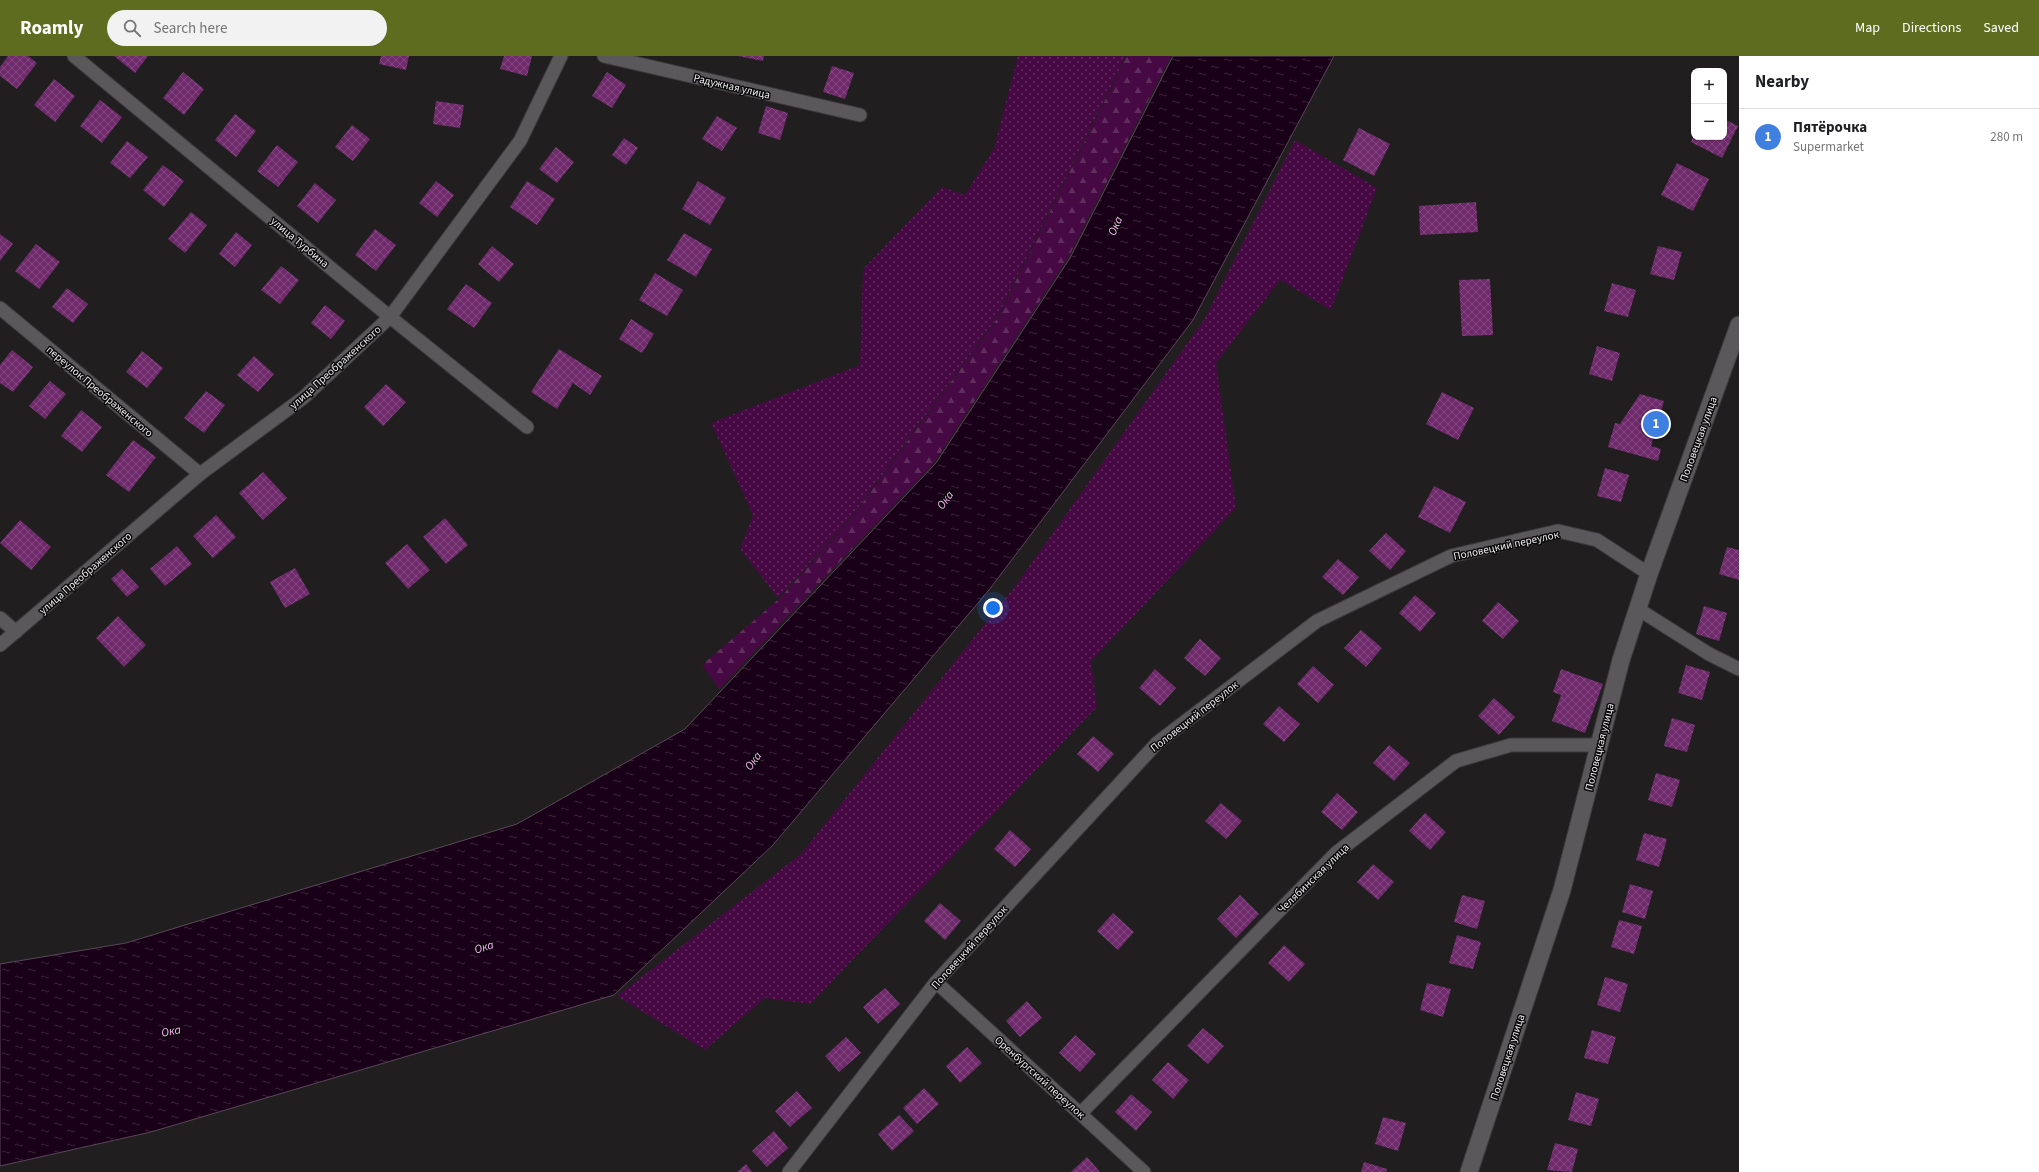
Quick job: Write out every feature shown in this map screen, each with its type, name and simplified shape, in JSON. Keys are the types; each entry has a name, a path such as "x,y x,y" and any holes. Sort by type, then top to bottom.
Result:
{"street":[{"name":"улица Турбина","path":"74,56 390,317 526,427"},
{"name":"улица Преображенского","path":"0,645 200,474 303,398 390,317 520,141 562,56"},
{"name":"Радужная улица","path":"604,56 860,115"},
{"name":"переулок Преображенского","path":"0,308 200,474"},
{"name":"Половецкая улица","path":"1468,1172 1562,890 1622,660 1649,574 1739,325"},
{"name":"Половецкий переулок","path":"789,1172 936,982 1157,743 1318,620 1451,556 1558,531 1597,540 1649,574"},
{"path":"1638,609 1709,654 1739,669"},
{"path":"0,618 16,632"},
{"name":"Челябинская улица","path":"1081,1113 1336,853 1456,761 1510,745 1600,745"},
{"name":"Оренбургский переулок","path":"936,982 1081,1113 1137,1169"}],"green space":[{"path":"1018,56 1126,56 996,319 852,516 778,598 740,549 753,515 711,423 860,365 863,269 942,187 965,195 994,148"},
{"path":"1127,56 1171,56 1068,258 934,463 719,689 702,665 780,598 853,516 997,319"},
{"path":"1295,140 1377,188 1331,310 1280,280 1216,363 1236,508 1091,661 1097,707 810,1004 765,998 705,1050 617,996 801,854 1016,585 1205,318"}],"water":[{"name":"Ока","path":"1173,56 1334,56 1193,320 989,590 772,846 614,995 151,1132 0,1166 0,964 126,943 517,824 685,729 936,463 1070,258"}],"building":[{"path":"8,56 28,56 37,63 17,89 0,76 0,67"},
{"path":"114,56 148,56 135,73"},
{"path":"381,56 409,56 406,70 379,64"},
{"path":"504,56 532,56 527,76 500,69"},
{"path":"738,56 764,56 763,61"},
{"path":"832,66 854,73 845,99 823,92"},
{"path":"183,72 204,89 184,115 163,98"},
{"path":"607,72 626,85 612,108 592,96"},
{"path":"54,79 75,96 55,122 34,105"},
{"path":"100,100 122,117 102,143 80,126"},
{"path":"436,101 464,105 460,128 433,124"},
{"path":"766,106 788,113 780,140 758,133"},
{"path":"235,114 256,131 236,157 215,140"},
{"path":"717,116 737,128 722,151 702,139"},
{"path":"1727,120 1738,126 1722,158 1691,142 1692,140 1727,140"},
{"path":"352,125 370,139 353,161 335,147"},
{"path":"1359,128 1390,144 1374,176 1343,160"},
{"path":"624,138 638,148 626,165 612,155"},
{"path":"127,141 148,157 130,178 110,163"},
{"path":"277,145 298,162 278,187 257,171"},
{"path":"556,147 574,162 557,183 539,169"},
{"path":"1677,163 1709,179 1693,211 1661,195"},
{"path":"163,165 184,181 164,207 143,190"},
{"path":"436,181 454,195 437,217 419,203"},
{"path":"527,181 555,199 537,225 510,207"},
{"path":"698,181 726,198 710,225 682,209"},
{"path":"315,183 336,200 318,223 297,206"},
{"path":"1476,202 1478,232 1420,235 1419,206"},
{"path":"191,212 207,225 185,253 168,239"},
{"path":"375,229 396,245 376,271 355,255"},
{"path":"236,232 252,245 235,267 219,254"},
{"path":"684,233 712,249 696,277 667,260"},
{"path":"0,234 13,244 0,261"},
{"path":"36,244 60,262 39,289 15,271"},
{"path":"492,246 514,264 499,282 478,264"},
{"path":"1658,246 1682,252 1674,280 1650,274"},
{"path":"281,266 299,280 280,304 261,290"},
{"path":"655,273 683,290 667,316 639,300"},
{"path":"1490,279 1493,335 1462,336 1459,280"},
{"path":"1612,283 1636,290 1628,317 1604,311"},
{"path":"466,284 492,303 474,328 447,309"},
{"path":"67,288 88,304 73,323 52,307"},
{"path":"325,305 345,321 331,339 311,323"},
{"path":"631,319 654,334 642,353 619,339"},
{"path":"1597,346 1620,353 1612,381 1589,374"},
{"path":"559,349 602,376 590,395 573,383 557,409 531,392"},
{"path":"12,350 33,367 13,392 0,383 0,365"},
{"path":"142,351 163,368 147,388 126,372"},
{"path":"254,356 274,374 258,392 237,375"},
{"path":"50,381 66,394 45,419 29,406"},
{"path":"386,384 406,402 383,426 364,407"},
{"path":"206,391 225,405 204,433 184,418"},
{"path":"1442,392 1474,408 1458,440 1426,424"},
{"path":"1640,394 1664,401 1651,446 1661,449 1658,461 1608,447 1615,423 1620,424"},
{"path":"81,410 102,427 82,452 61,436"},
{"path":"133,440 156,457 129,492 106,475"},
{"path":"1605,468 1629,475 1621,502 1597,496"},
{"path":"263,472 287,498 263,520 239,493"},
{"path":"1434,486 1466,502 1450,533 1418,517"},
{"path":"216,515 236,537 213,558 193,536"},
{"path":"445,518 468,545 446,564 423,537"},
{"path":"20,520 51,547 31,570 0,543"},
{"path":"1386,533 1406,551 1390,570 1369,551"},
{"path":"407,544 430,570 408,589 385,563"},
{"path":"177,546 192,564 165,586 150,569"},
{"path":"1727,547 1739,550 1739,580 1719,574"},
{"path":"1338,559 1359,577 1343,595 1322,577"},
{"path":"295,568 310,594 285,608 270,582"},
{"path":"122,569 139,587 127,597 111,579"},
{"path":"1415,595 1436,613 1420,632 1399,613"},
{"path":"1498,602 1519,621 1503,639 1482,621"},
{"path":"1704,606 1727,613 1719,641 1696,634"},
{"path":"118,616 146,645 124,667 96,638"},
{"path":"1361,630 1382,648 1366,667 1344,648"},
{"path":"1200,639 1221,658 1205,676 1184,658"},
{"path":"1686,665 1710,672 1702,700 1678,693"},
{"path":"1313,666 1334,685 1318,703 1297,684"},
{"path":"1155,669 1176,688 1160,706 1139,688"},
{"path":"1561,669 1603,684 1585,733 1552,721 1561,695 1553,692"},
{"path":"1494,698 1515,717 1499,735 1478,716"},
{"path":"1279,706 1300,724 1284,742 1263,724"},
{"path":"1672,718 1695,725 1687,752 1664,746"},
{"path":"1093,736 1114,754 1098,772 1077,754"},
{"path":"1389,745 1410,763 1394,781 1373,763"},
{"path":"1656,773 1680,780 1672,807 1648,800"},
{"path":"1337,793 1358,812 1342,830 1321,812"},
{"path":"1221,803 1242,821 1226,839 1205,821"},
{"path":"1425,813 1446,832 1430,850 1409,831"},
{"path":"1010,830 1031,849 1015,867 994,849"},
{"path":"1644,833 1667,839 1659,867 1636,860"},
{"path":"1373,864 1394,882 1378,900 1357,882"},
{"path":"1630,884 1653,891 1645,919 1622,912"},
{"path":"1240,895 1259,914 1236,938 1217,919"},
{"path":"1462,895 1485,901 1477,929 1454,922"},
{"path":"940,903 961,921 945,940 924,921"},
{"path":"1113,913 1134,932 1118,950 1097,931"},
{"path":"1619,920 1642,926 1634,954 1611,947"},
{"path":"1457,935 1481,942 1473,969 1449,963"},
{"path":"1284,945 1305,964 1289,982 1268,963"},
{"path":"1605,977 1628,984 1620,1012 1597,1005"},
{"path":"1427,983 1451,989 1443,1017 1420,1010"},
{"path":"885,988 900,1004 878,1024 863,1007"},
{"path":"1027,1001 1042,1018 1020,1037 1006,1021"},
{"path":"1203,1028 1224,1046 1208,1064 1187,1046"},
{"path":"1592,1030 1616,1037 1608,1064 1584,1058"},
{"path":"1075,1035 1096,1054 1080,1072 1059,1053"},
{"path":"846,1037 861,1053 839,1072 825,1056"},
{"path":"967,1047 982,1063 960,1083 946,1066"},
{"path":"1168,1062 1189,1080 1173,1099 1152,1080"},
{"path":"924,1088 939,1104 917,1124 903,1108"},
{"path":"797,1091 812,1108 790,1127 775,1111"},
{"path":"1576,1092 1599,1099 1591,1126 1568,1120"},
{"path":"1131,1094 1152,1112 1136,1131 1115,1112"},
{"path":"899,1115 914,1131 892,1151 878,1134"},
{"path":"1383,1117 1406,1123 1398,1151 1375,1144"},
{"path":"774,1131 788,1148 767,1167 752,1151"},
{"path":"1555,1143 1578,1149 1572,1172 1547,1170"},
{"path":"1087,1157 1100,1172 1071,1172"},
{"path":"1364,1162 1387,1169 1386,1172 1361,1172"},
{"path":"746,1164 752,1172 737,1172"}],"place":[{"name":"Пятёрочка","path":"1656,424"}]}
